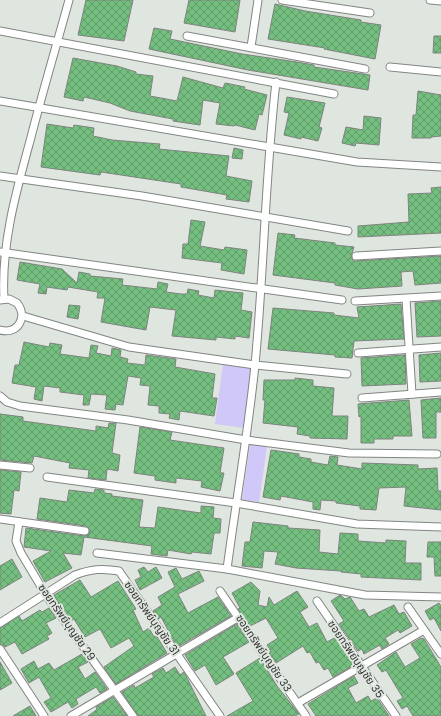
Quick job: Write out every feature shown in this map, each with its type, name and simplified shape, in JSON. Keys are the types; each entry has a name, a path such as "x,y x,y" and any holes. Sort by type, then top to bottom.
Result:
{"street":[{"path":"0,331 15,328 22,320 17,303 13,300 2,299 3,252 19,179 69,0"},
{"path":"251,48 258,0"},
{"path":"282,0 370,13"},
{"path":"430,0 441,1"},
{"path":"0,32 276,82 334,94"},
{"path":"187,36 365,69"},
{"path":"390,67 441,72"},
{"path":"227,569 246,440 255,365 261,288 268,147 276,82"},
{"path":"0,101 357,162 441,167"},
{"path":"0,176 142,196 264,218 348,231"},
{"path":"356,256 441,251"},
{"path":"3,252 342,300"},
{"path":"355,301 441,296"},
{"path":"406,299 412,394"},
{"path":"22,316 129,347 255,365 347,374"},
{"path":"358,353 441,347"},
{"path":"362,398 441,392"},
{"path":"0,396 7,402 20,406 128,420 246,440 348,453 437,454"},
{"path":"0,465 30,468"},
{"path":"48,477 236,503 358,524 441,527"},
{"path":"0,519 85,531"},
{"name":"ซอยทรัพย์บุญชัย 29","path":"19,522 16,542 21,553 46,595 133,716"},
{"path":"97,553 227,569 365,595 441,597"},
{"name":"ซอยทรัพย์บุญชัย 31","path":"0,623 75,576 88,570 104,568 119,571 220,716"},
{"name":"ซอยทรัพย์บุญชัย 33","path":"220,591 306,716"},
{"name":"ซอยทรัพย์บุญชัย 35","path":"317,601 396,716"},
{"path":"408,607 441,654"},
{"path":"71,716 239,617"},
{"path":"298,703 424,630"},
{"path":"0,649 44,716"}],"shaded area":[{"path":"223,364 253,368 245,428 215,424"},
{"path":"250,444 267,446 259,502 242,500"}],"building":[{"path":"86,0 133,0 124,41 78,35"},
{"path":"189,0 240,0 235,32 184,23"},
{"path":"275,4 381,25 375,59 324,49 325,48 268,39"},
{"path":"154,28 172,31 170,39 242,54 314,65 314,67 370,75 368,90 248,70 149,49"},
{"path":"434,36 441,36 441,53 433,53"},
{"path":"73,58 117,66 136,72 136,74 153,76 150,96 177,101 183,77 223,88 225,83 245,87 244,89 267,95 262,115 259,114 255,130 235,125 216,124 220,103 203,100 200,125 173,121 173,119 130,111 110,103 84,97 83,101 64,97"},
{"path":"418,91 441,95 441,136 431,138 412,138 413,115 416,115"},
{"path":"287,97 325,103 319,127 322,128 318,141 284,135 289,113 284,112"},
{"path":"364,116 381,118 379,145 356,143 355,146 342,143 346,127 363,130"},
{"path":"47,124 73,128 74,125 94,128 93,136 112,140 160,144 159,149 229,156 226,176 252,181 249,202 226,199 227,195 181,187 181,184 101,172 100,175 41,167"},
{"path":"234,148 243,150 242,159 232,158"},
{"path":"441,187 441,233 358,237 358,226 409,222 408,194 432,193 431,188"},
{"path":"191,220 205,222 200,246 224,250 225,247 247,250 244,274 221,270 222,263 182,258 183,244 188,244"},
{"path":"278,233 295,235 294,238 354,247 351,256 353,261 441,256 441,283 415,285 413,271 401,272 402,286 358,289 335,285 335,283 273,275"},
{"path":"20,262 62,269 77,283 79,272 90,274 90,276 123,279 122,285 157,289 158,282 168,284 166,292 181,294 187,294 188,289 199,291 198,295 214,298 215,290 243,293 241,310 252,312 249,338 235,336 235,339 216,337 216,340 172,336 176,310 150,307 146,330 101,322 105,298 97,298 98,292 68,287 67,290 47,287 46,294 38,293 40,284 17,280"},
{"path":"441,301 441,336 417,337 415,303"},
{"path":"401,304 404,339 354,341 352,358 268,349 273,308 334,313 334,315 359,318 357,307"},
{"path":"69,305 80,306 78,319 67,317"},
{"path":"24,342 49,347 50,343 62,345 60,354 89,358 91,345 98,346 96,353 111,356 112,348 121,350 120,357 128,359 127,363 145,365 146,355 176,359 175,367 215,374 212,398 217,398 214,416 180,411 179,420 169,418 170,414 159,413 159,406 148,405 150,386 140,385 141,378 128,376 123,405 116,404 115,410 105,409 107,395 91,394 89,405 83,405 84,395 60,392 60,388 44,386 42,401 34,399 36,387 12,383 15,365 19,365"},
{"path":"441,353 441,381 420,382 419,355"},
{"path":"405,355 406,384 362,386 361,358"},
{"path":"295,378 313,380 313,386 334,388 332,416 348,416 347,439 310,438 310,436 297,434 298,427 263,423 265,400 263,400 264,380 295,380"},
{"path":"441,398 441,412 436,412 436,438 423,438 421,400"},
{"path":"409,400 412,436 393,436 393,439 374,439 374,443 361,443 361,416 359,417 358,404"},
{"path":"0,414 23,417 23,421 96,431 96,426 108,428 109,423 116,423 112,453 120,455 118,471 107,469 106,480 88,478 89,470 69,468 70,463 34,456 32,463 0,460"},
{"path":"140,427 172,432 170,440 224,448 220,473 224,473 220,491 201,487 202,481 176,478 176,483 155,480 155,476 134,473"},
{"path":"271,450 299,454 299,457 311,459 311,462 328,465 330,456 338,457 337,465 362,469 362,463 418,465 418,469 437,468 438,491 441,491 441,510 404,506 406,487 379,488 376,510 360,509 360,506 336,503 336,501 321,500 320,510 313,509 313,502 281,496 280,500 263,497"},
{"path":"0,470 21,472 19,491 14,490 11,514 0,513"},
{"path":"95,489 104,490 104,493 112,494 112,496 143,500 139,527 155,528 158,507 201,513 201,506 214,507 213,518 221,519 220,533 214,533 211,554 192,552 191,554 168,550 167,556 151,554 152,546 84,537 81,555 63,553 72,568 45,582 33,561 51,551 24,547 26,528 84,536 89,534 90,531 86,526 37,519 40,498 67,502 69,490 94,493"},
{"path":"253,522 288,526 288,528 320,530 319,552 338,554 340,533 358,534 358,541 386,543 386,540 406,541 405,563 421,563 421,580 361,577 361,574 296,568 275,564 278,552 264,551 262,568 242,566 245,542 250,542"},
{"path":"428,542 441,542 441,576 435,576 434,557 427,557"},
{"path":"12,559 22,577 0,590 0,566"},
{"path":"144,567 148,572 156,567 162,578 140,590 135,580 141,577 138,570"},
{"path":"176,568 182,579 199,571 204,581 178,594 188,613 218,597 231,616 179,646 175,643 161,617 158,619 153,611 162,605 158,597 175,587 168,572"},
{"path":"80,580 91,597 118,581 136,609 133,610 143,632 149,628 154,637 156,635 167,653 116,684 104,667 134,646 129,638 111,648 100,629 85,637 74,619 71,621 54,595"},
{"path":"251,582 260,591 258,605 267,607 269,597 274,605 297,591 308,607 300,612 309,627 317,623 327,642 336,637 354,665 333,677 328,668 324,670 319,662 316,663 310,652 307,653 303,646 276,663 269,653 271,652 267,645 278,638 266,618 250,626 238,609 240,608 232,593"},
{"path":"340,595 345,599 350,597 359,611 364,609 369,617 394,605 399,614 404,612 412,626 400,633 398,630 385,638 389,644 382,649 380,645 364,654 362,649 358,651 339,624 344,621 331,601"},
{"path":"439,603 441,606 441,631 434,618 430,620 425,611"},
{"path":"49,608 56,618 46,623 52,633 47,636 49,639 22,654 15,642 5,647 0,644 0,628 19,616 22,621 40,610 42,612"},
{"path":"237,624 249,642 223,657 234,674 216,685 205,665 195,671 185,655"},
{"path":"421,638 424,639 441,667 441,716 413,716 407,706 402,709 397,701 403,698 386,670 382,672 377,665 396,652 405,667 420,658 411,644"},
{"path":"82,654 88,662 78,667 85,679 95,672 107,689 100,693 96,687 76,699 78,704 72,708 68,702 51,712 44,702 51,698 39,677 29,683 21,669 34,661 38,669 49,663 54,670"},
{"path":"260,658 277,686 299,714 295,716 227,716 253,701 236,673"},
{"path":"0,662 12,683 0,690"},
{"path":"175,667 180,675 184,672 206,716 138,716 122,692 134,685 135,688 154,677 152,674 163,668 166,673"},
{"path":"354,676 358,683 348,688 356,703 368,696 371,701 377,698 389,716 316,716 308,704"},
{"path":"113,697 127,716 88,716 97,709 96,707"},
{"path":"30,706 36,716 13,716"}]}
